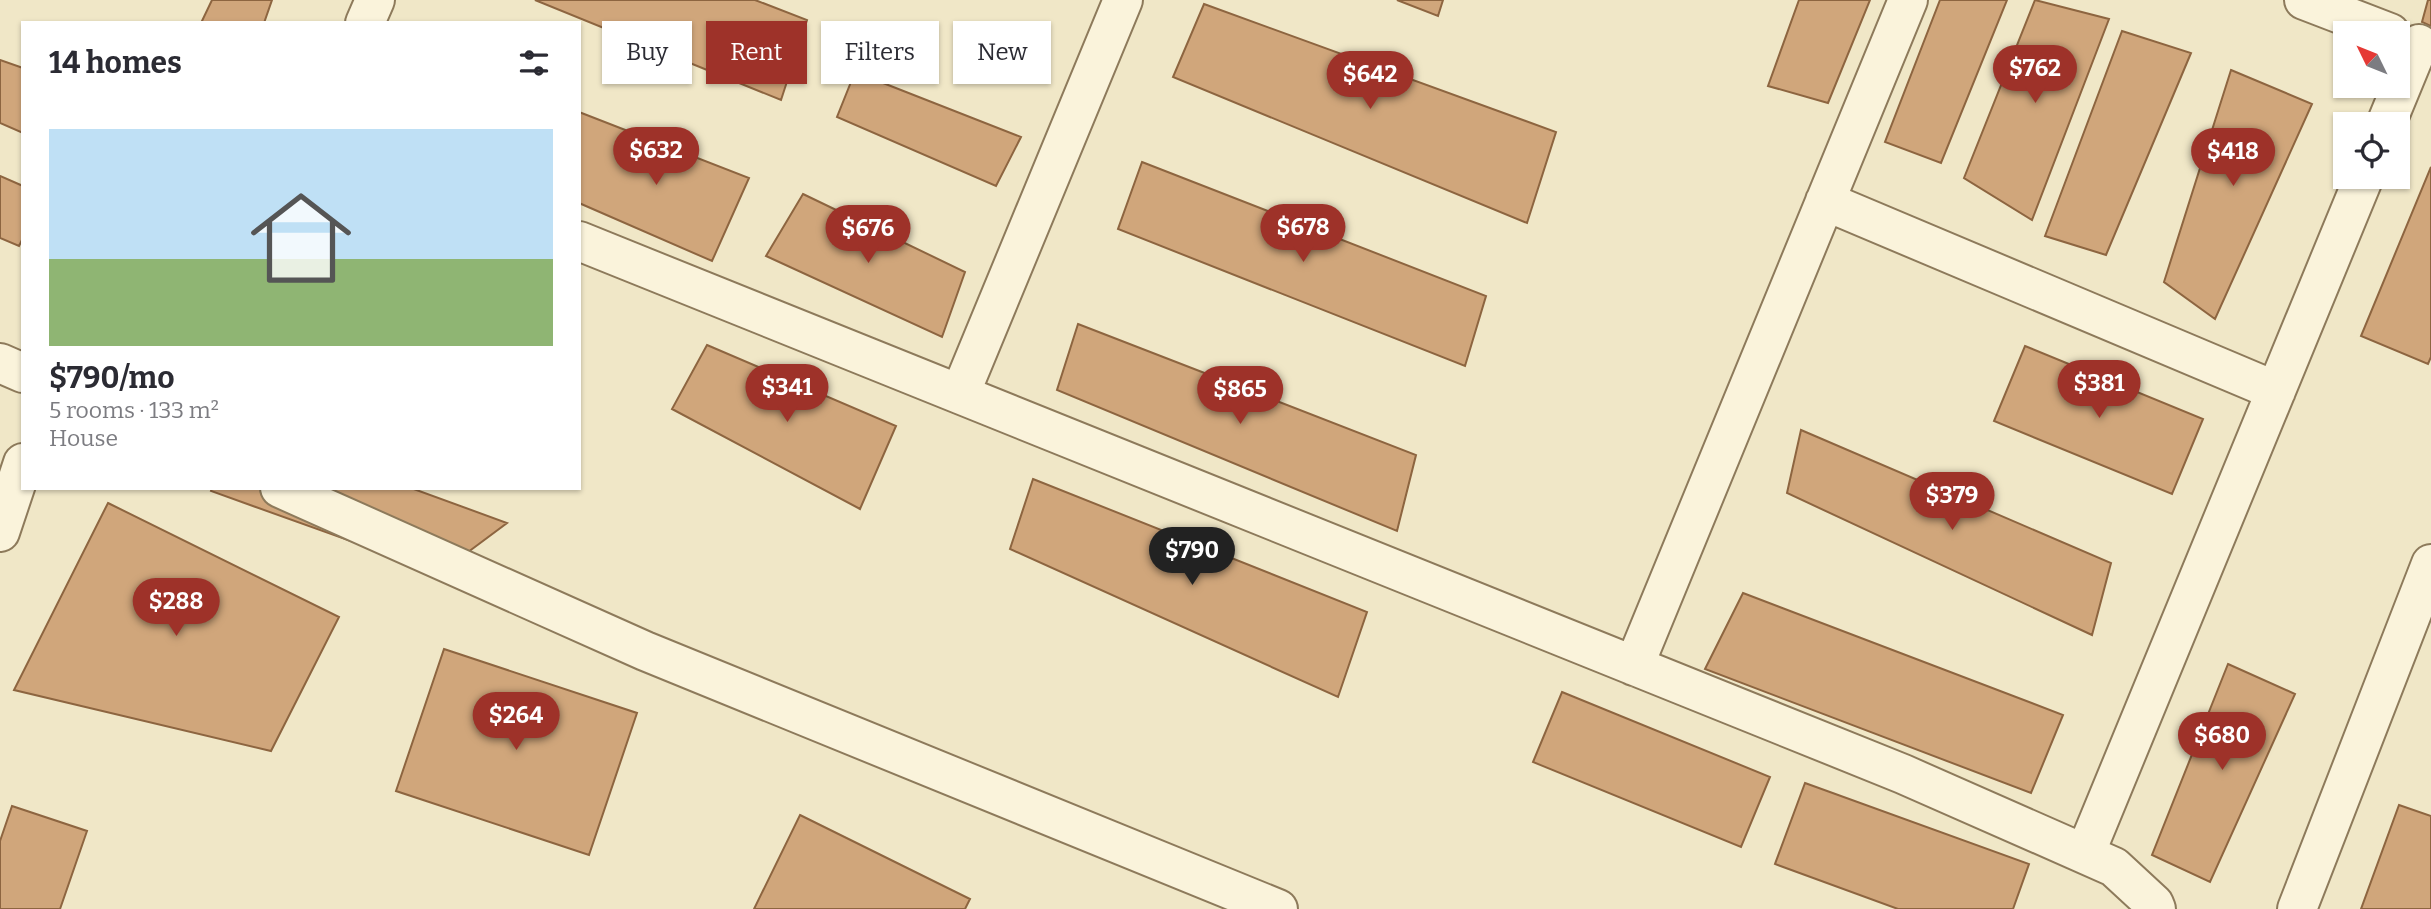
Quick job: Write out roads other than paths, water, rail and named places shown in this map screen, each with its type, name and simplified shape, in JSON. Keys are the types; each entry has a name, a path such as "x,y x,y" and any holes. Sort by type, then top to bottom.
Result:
{"street":[{"path":"366,21 374,0"},
{"path":"960,394 1123,0"},
{"path":"1634,666 1908,0"},
{"path":"2304,0 2358,21"},
{"path":"2085,854 2359,189"},
{"path":"1825,201 2276,391"},
{"path":"581,242 1903,774 2114,867 2158,907"},
{"path":"0,363 21,372"},
{"path":"0,532 21,469"},
{"path":"284,490 645,651 1278,909"},
{"path":"2297,909 2431,564"}]}
